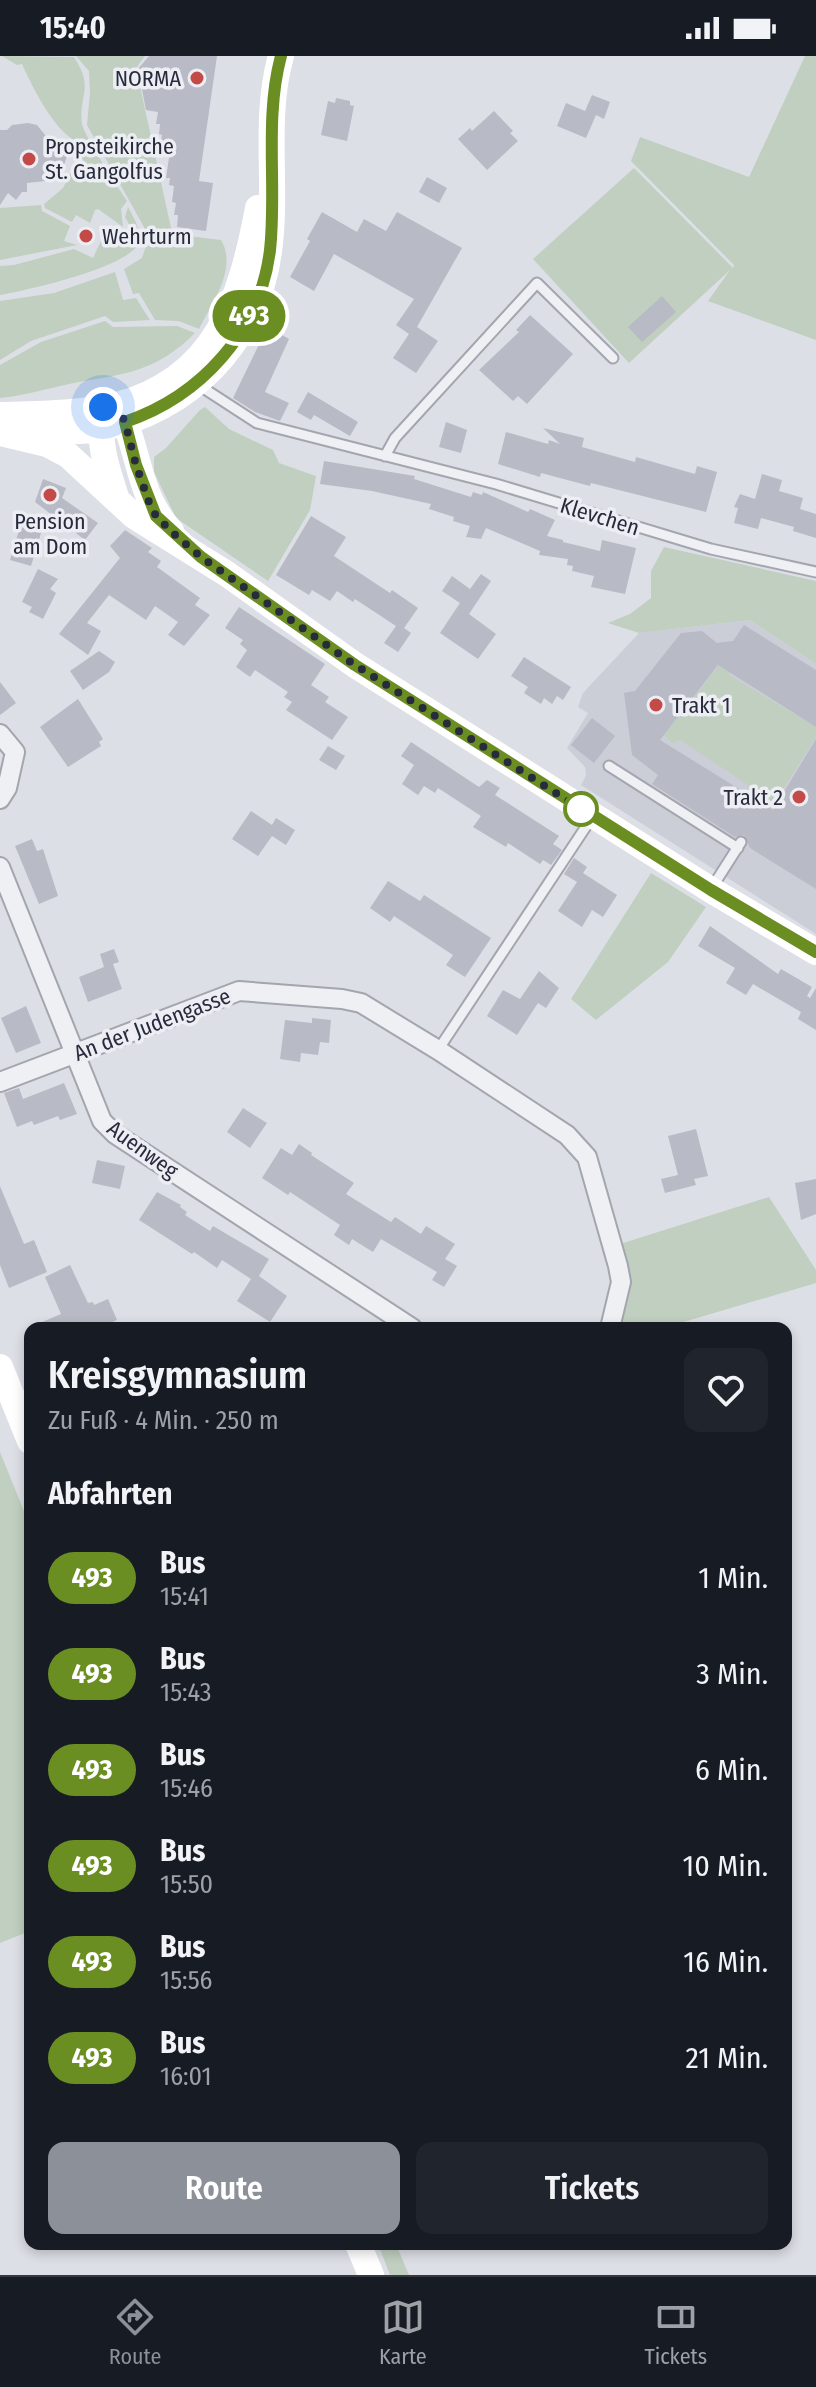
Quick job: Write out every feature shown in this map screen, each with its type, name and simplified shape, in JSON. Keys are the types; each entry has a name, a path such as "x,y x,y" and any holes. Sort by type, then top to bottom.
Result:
{"main road":[{"path":"0,415 149,414 176,400 214,369 238,336 265,273 270,249 272,134 281,56"},
{"path":"0,432 111,416 179,376 213,342 230,307 251,247 272,134"},
{"path":"111,416 102,451 117,500"},
{"path":"111,416 136,465 156,516 201,557"},
{"path":"0,432 47,444 68,455 134,516 201,557 355,665 711,890 816,952"},
{"path":"0,1367 24,1426"},
{"path":"361,2250 371,2275"}],"street":[{"path":"0,734 15,752 4,794"},
{"name":"Auenweg","path":"0,867 102,1121 115,1134 403,1322"},
{"name":"An der Judengasse","path":"0,1082 239,991 361,1003 567,1135 587,1157 621,1282 611,1322"}],"lane":[{"path":"385,456 395,438 537,283 613,358"},
{"name":"Klevchen","path":"197,384 257,423 496,484 711,549 816,572"},
{"path":"609,766 740,845 711,890"},
{"path":"438,1050 593,816"}],"shaded area":[{"path":"750,620 816,664 816,934 581,785 586,775 585,767 567,748 588,713 578,707 583,693 639,633"}],"green space":[{"path":"2,56 74,57 84,77 81,114 84,130 127,201 121,209 123,227 98,209 90,223 76,215 72,222 45,208 44,204 63,188 73,169 78,173 86,171 88,166 79,155 75,141 44,106 22,64 17,65"},
{"path":"76,56 145,56 136,68 171,228 180,235 221,240 225,251 225,274 199,329 179,321 155,320 139,293 133,294 124,269 142,258 147,243 144,227 87,125 89,71"},
{"path":"805,56 816,56 816,340 708,301 730,270 629,363 533,259 634,168 733,268 734,265 631,161 640,137 749,177"},
{"path":"41,205 42,211 70,226 64,241 77,245 0,260 0,208"},
{"path":"128,207 139,233 139,242 132,251 98,269 0,295 0,266 74,249 93,258 107,228 126,239 132,230 125,217"},
{"path":"115,272 123,300 136,298 150,320 113,322 105,316 31,341 0,360 0,301 54,293"},
{"path":"105,321 113,327 177,326 195,333 168,355 141,368 0,398 0,365 41,342"},
{"path":"205,407 229,429 273,450 279,463 316,476 310,510 268,581 176,518 154,472 154,457"},
{"path":"664,547 816,581 816,664 750,620 639,633 608,623 630,614 651,598 651,571"},
{"path":"725,658 735,666 729,675 816,727 816,737 762,822 748,813 759,792 680,740 673,743 664,735"},
{"path":"651,873 706,907 668,962 596,1020 571,999"},
{"path":"769,1197 816,1270 816,1283 683,1322 620,1322 629,1286 628,1267 620,1244"},
{"path":"0,1452 24,1511 24,1933 0,1943"},
{"path":"380,2250 399,2250 409,2275 390,2275"}],"building":[{"path":"149,56 217,56 199,181 213,183 206,231 177,227 178,215 174,215 176,203 172,202 174,186 169,185 170,178 166,178 170,151 160,150 162,135 159,134 160,124 156,124 158,112 146,110 138,69"},
{"path":"592,95 610,102 604,119 596,115 586,138 557,126 566,103 585,111"},
{"path":"336,98 350,101 350,105 354,106 347,141 321,135 328,101 335,103"},
{"path":"494,111 518,141 487,170 458,139"},
{"name":"Propsteikirche St. Gangolfus","path":"28,123 37,125 49,140 64,144 68,153 63,168 48,164 55,180 27,183 27,192 22,192 16,200 8,193 0,205 0,130"},
{"path":"427,177 447,188 439,203 419,192"},
{"path":"322,212 357,232 364,219 386,231 397,212 462,248 417,327 438,341 416,373 393,358 409,334 396,325 414,299 334,254 314,291 290,277"},
{"path":"662,296 676,312 642,342 628,327"},
{"path":"530,315 573,354 527,404 518,396 513,401 479,370 519,332 516,330"},
{"path":"266,330 289,339 265,392 289,403 280,421 255,412 233,398"},
{"path":"308,392 358,422 350,436 314,415 311,420 297,412"},
{"path":"446,422 467,430 461,453 439,447"},
{"path":"543,428 584,438 582,447 635,462 636,457 695,474 697,466 717,472 706,512 591,483 590,486 541,473 540,477 498,464 506,432 548,444 549,440 560,444"},
{"path":"324,461 415,476 414,479 471,497 473,492 482,495 483,492 555,520 547,536 563,542 600,551 602,540 636,548 625,594 591,587 594,576 572,571 573,566 567,565 568,559 539,555 540,551 486,528 481,539 466,537 470,526 429,509 431,504 320,484"},
{"path":"762,474 782,480 779,491 803,498 800,509 816,514 816,538 793,531 794,527 761,518 758,529 734,523 738,508 734,507 740,494 755,499"},
{"path":"43,479 66,488 62,498 98,523 85,540 35,502"},
{"path":"311,516 346,537 334,556 418,608 404,628 411,633 398,652 384,643 396,626 355,599 353,602 337,591 330,601 312,590 309,595 276,575"},
{"path":"20,527 41,533 31,566 10,560"},
{"path":"125,530 152,548 148,552 161,561 157,567 200,598 195,605 210,615 184,646 168,635 178,622 155,606 146,620 109,595 87,623 101,631 88,655 59,634 120,558 110,546"},
{"path":"38,569 58,579 50,589 56,593 43,619 29,612 32,607 22,602"},
{"path":"481,574 491,581 469,614 496,634 478,659 440,633 460,603 442,591 452,576 470,589"},
{"path":"239,607 325,664 311,685 329,697 325,702 348,717 332,740 286,710 292,702 284,697 288,692 255,670 250,677 236,667 247,650 240,644 243,640 225,628"},
{"path":"744,625 816,670 816,727 718,665 660,740 773,810 816,739 816,889 750,848 744,835 735,837 652,784 658,775 632,755 624,693 635,691 681,633 702,631 717,643 733,641"},
{"path":"99,651 115,662 109,672 83,690 70,671"},
{"path":"524,657 571,687 563,700 557,696 552,704 544,698 541,704 524,693 528,687 511,676"},
{"path":"0,682 16,703 0,715"},
{"path":"78,699 103,739 99,742 101,746 68,767 40,727"},
{"path":"592,718 615,736 594,763 571,745"},
{"path":"411,742 479,787 487,780 500,788 495,795 559,836 553,844 562,850 551,865 543,860 540,864 508,843 506,847 473,827 481,816 438,788 435,793 424,786 418,795 402,784 414,765 401,756"},
{"path":"328,746 345,756 336,770 319,760"},
{"path":"251,811 272,825 276,818 295,830 286,845 272,836 258,856 232,839"},
{"path":"32,839 37,851 43,849 58,896 39,904 15,846"},
{"path":"574,858 587,867 583,873 617,895 603,917 592,910 582,927 558,911 577,882 564,874"},
{"path":"388,881 420,901 424,895 491,938 465,977 446,965 453,955 394,916 390,922 370,908"},
{"path":"710,926 778,974 781,969 812,987 807,996 810,998 816,988 816,1030 798,1019 801,1012 753,984 746,995 726,983 735,968 698,946"},
{"path":"114,949 119,962 113,964 122,989 88,1002 79,977 104,967 100,954"},
{"path":"539,971 559,988 546,1008 538,1003 517,1035 487,1016 503,990 520,999"},
{"path":"26,1006 41,1043 16,1053 1,1018"},
{"path":"312,1018 331,1020 329,1043 320,1042 318,1055 301,1053 300,1062 280,1059 285,1020 312,1023"},
{"path":"64,1083 77,1114 60,1120 58,1116 34,1125 32,1121 17,1127 4,1093 19,1088 23,1099"},
{"path":"243,1108 267,1123 250,1148 227,1132"},
{"path":"696,1129 708,1176 694,1179 696,1185 665,1193 661,1179 678,1175 668,1136"},
{"path":"299,1144 354,1183 346,1194 391,1222 395,1217 421,1234 426,1226 455,1244 445,1259 457,1266 444,1287 432,1280 437,1272 381,1239 373,1252 352,1239 349,1245 334,1235 340,1225 290,1192 288,1195 262,1178 281,1148 292,1155"},
{"path":"97,1160 125,1166 120,1189 92,1183"},
{"path":"816,1179 816,1214 801,1220 795,1183"},
{"path":"0,1186 24,1244 34,1240 47,1272 9,1288 0,1265"},
{"path":"157,1192 181,1205 187,1212 185,1215 210,1231 213,1226 269,1259 259,1276 287,1296 270,1322 237,1301 251,1279 222,1260 217,1268 139,1220"},
{"path":"70,1265 88,1303 93,1302 94,1305 108,1299 117,1320 42,1322 61,1314 45,1277"}],"bus line":[{"name":"493","path":"281,56 274,105 270,249 265,273 249,316 227,353 197,384 176,400 125,422 136,465 156,516 201,557 355,665 711,890 816,952"}],"place":[{"name":"NORMA","path":"197,78"},
{"name":"Propsteikirche St. Gangolfus","path":"29,159"},
{"name":"Wehrturm","path":"86,236"},
{"name":"Pension am Dom","path":"50,495"},
{"name":"Trakt 1","path":"656,705"},
{"name":"Trakt 2","path":"799,797"}],"route":[{"path":"103,407 116,405 125,422 136,465 156,516 201,557 355,665 581,809"}]}
